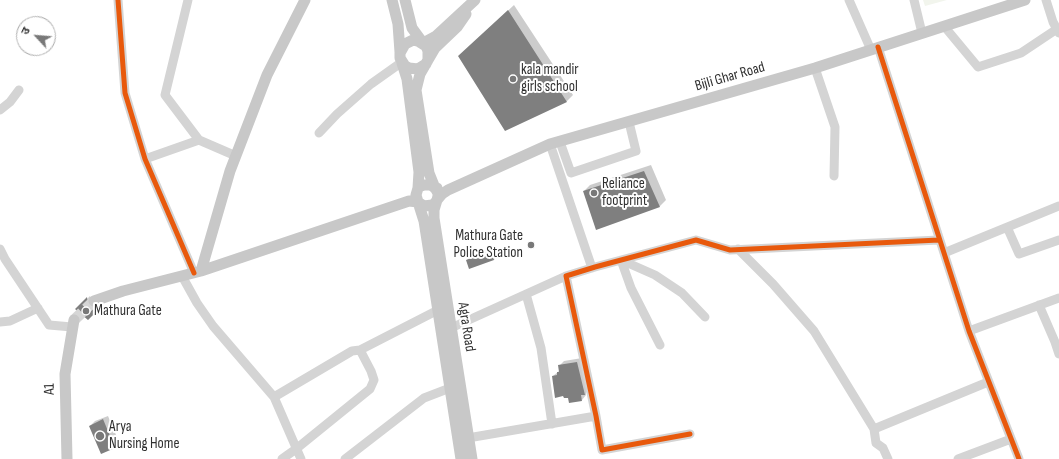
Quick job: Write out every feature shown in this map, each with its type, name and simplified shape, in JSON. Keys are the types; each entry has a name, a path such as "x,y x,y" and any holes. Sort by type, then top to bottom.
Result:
{"main road":[{"path":"198,272 230,171 267,74 304,0"},
{"name":"Agra Road","path":"392,0 398,24 401,58 407,79 420,172 415,196 424,221 450,388 464,438 472,459"},
{"path":"405,0 412,28 423,43 428,51 427,62 422,67 413,69 409,68 401,58 402,48 409,42 418,41 423,43 436,36 475,0"},
{"path":"415,196 421,205 428,206 432,205 437,200 438,193 429,173 416,90 420,74 435,48 457,27 475,0"},
{"name":"Bijli Ghar Road","path":"437,200 448,190 555,143 814,68 1025,0"},
{"path":"94,301 123,291 198,272 415,196 424,184 435,188 448,190"},
{"name":"Agra Road","path":"437,200 434,210 434,218 451,328 464,438 461,459"},
{"name":"A1","path":"64,457 65,374 73,323"}],"street":[{"path":"118,0 125,93 145,159 198,272"},
{"path":"188,0 165,95 199,140 236,156"},
{"path":"849,0 874,48 944,253 969,332 1019,459"},
{"path":"914,0 922,33"},
{"path":"944,26 978,67 1021,53 1058,31 1053,22 1046,0"},
{"path":"319,133 337,114 401,58"},
{"path":"814,68 835,127 834,176"},
{"path":"0,110 10,102 19,90"},
{"path":"555,143 570,173 636,151 629,122"},
{"path":"145,159 199,140"},
{"path":"555,143 592,268"},
{"path":"944,253 1059,206"},
{"path":"1007,227 1020,254 1059,240"},
{"path":"451,328 566,276 696,240 730,250 939,240"},
{"path":"0,249 5,259 49,325 73,323"},
{"path":"738,249 814,331 874,429 876,442 883,448 888,459"},
{"path":"621,260 655,275 682,293 705,317"},
{"path":"621,260 631,288 660,345"},
{"path":"182,276 197,303 213,326 274,397 301,459"},
{"path":"566,276 602,450 690,434"},
{"path":"526,294 541,348 552,424"},
{"path":"969,332 1059,298"},
{"path":"1039,305 1057,341 1059,354"},
{"path":"0,322 10,321 38,308"},
{"path":"274,397 352,351 360,350 438,310"},
{"path":"282,459 370,389 374,380 360,350"},
{"path":"874,429 988,382"},
{"path":"345,459 424,398 450,388"},
{"path":"464,438 596,416"},
{"path":"958,459 1011,439"}],"shaded area":[{"path":"923,0 947,0 925,6"}],"building":[{"name":"kala mandir girls school","path":"508,10 567,102 505,131 458,56"},
{"path":"644,171 660,207 596,230 583,191"},
{"path":"491,251 494,260 469,269 466,260"},
{"name":"Mathura Gate","path":"87,297 88,304 93,308 95,313 88,320 75,309"},
{"path":"577,362 585,395 581,395 582,401 569,403 568,398 564,398 563,396 555,398 552,376 557,375 557,372 559,372 558,365"},
{"path":"103,419 115,448 101,454 89,426"}],"tunnel":[{"path":"74,320 94,301"}],"cycle path":[{"path":"118,0 125,93 145,159 194,273"},
{"path":"878,47 969,331 1019,459"},
{"path":"690,434 602,450 566,276 696,240 730,250 939,240"}],"place":[{"name":"kala mandir girls school","path":"513,79"},
{"name":"Reliance footprint","path":"594,193"},
{"name":"Mathura Gate Police Station","path":"531,245"},
{"name":"Mathura Gate","path":"86,311"},
{"name":"Arya Nursing Home","path":"100,436"}]}
